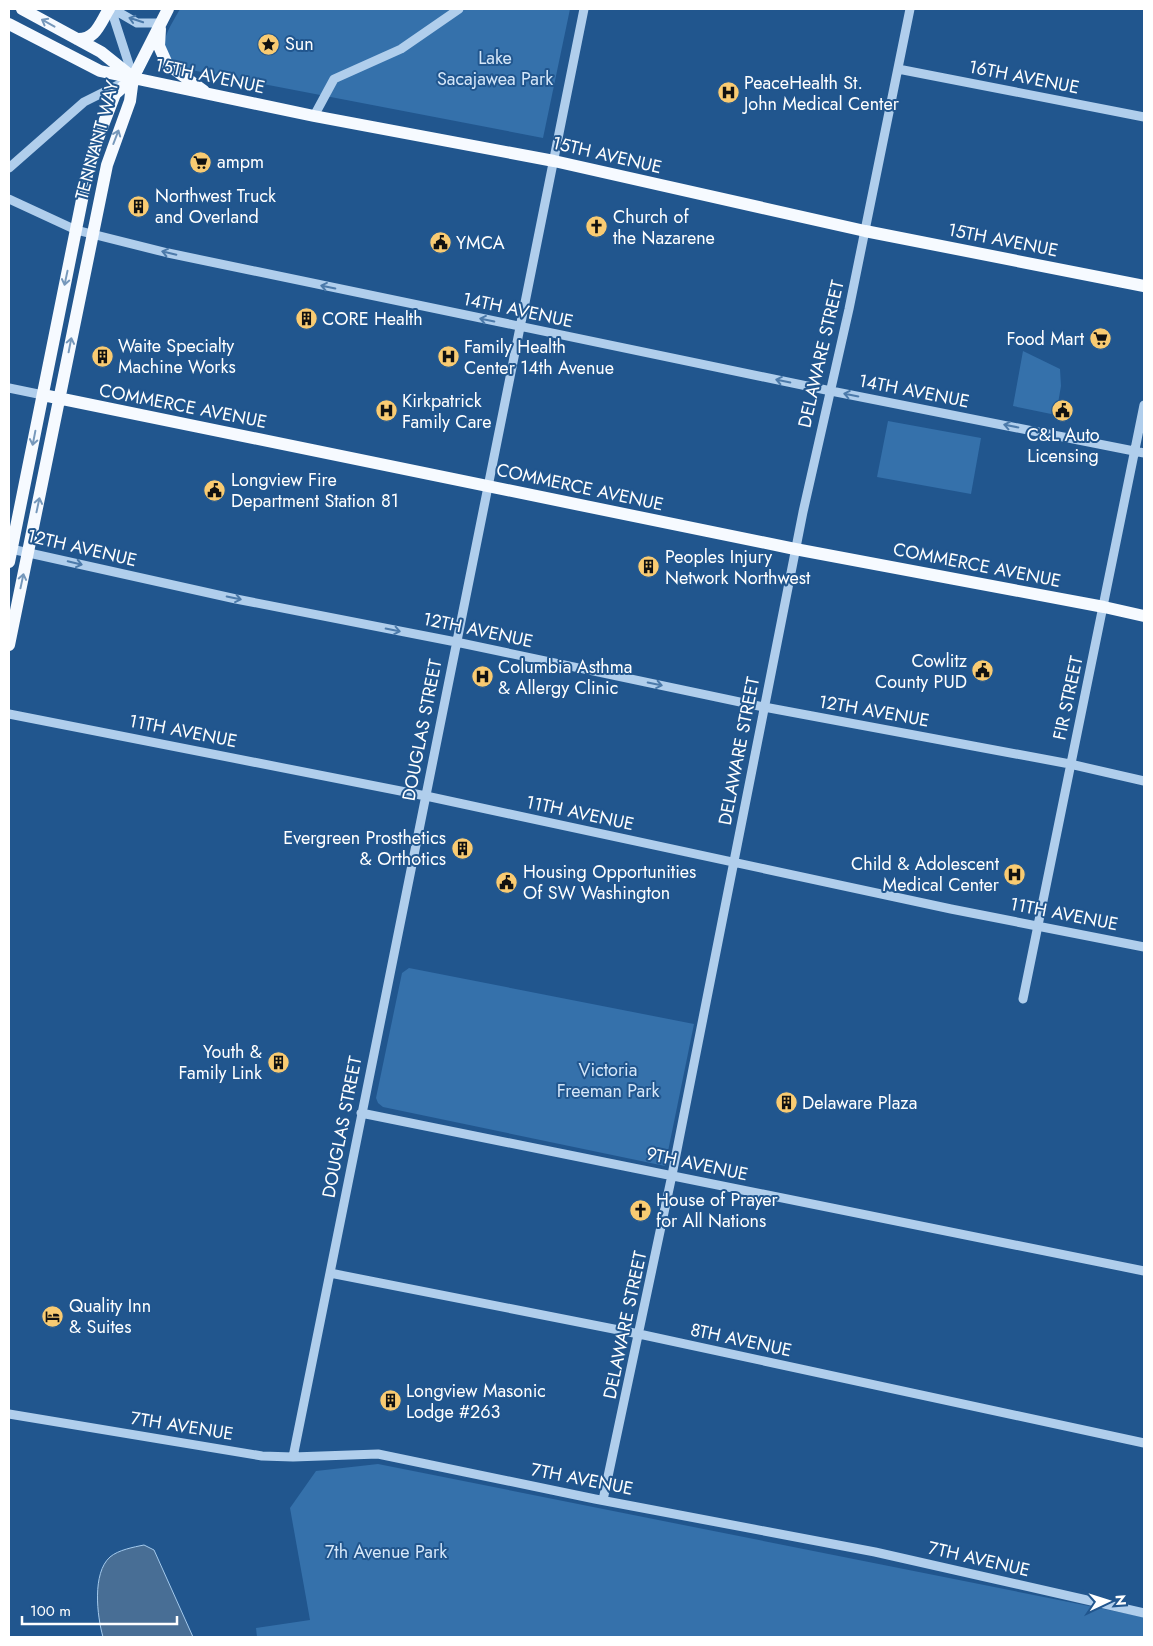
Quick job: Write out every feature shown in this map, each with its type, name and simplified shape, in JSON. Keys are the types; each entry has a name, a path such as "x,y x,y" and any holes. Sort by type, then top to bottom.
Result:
{"main road":[{"path":"22,9 101,52 133,78"},
{"path":"77,39 89,38 111,9"},
{"path":"133,78 168,9"},
{"path":"161,23 159,46 167,64 208,94"},
{"path":"9,24 100,71 133,78"},
{"name":"15TH AVENUE","path":"133,78 314,116 554,161 865,231 1144,286"},
{"name":"TENNANT WAY","path":"9,562 88,170 115,94 133,78"},
{"name":"TENNANT WAY","path":"9,645 107,165 130,101 133,78"},
{"name":"COMMERCE AVENUE","path":"42,395 795,549 1144,616"}],"street":[{"path":"111,9 137,23 161,23"},
{"name":"15TH AVENUE","path":"111,9 133,78"},
{"path":"314,116 334,79 401,49 459,9"},
{"name":"DOUGLAS STREET","path":"293,1457 584,9"},
{"name":"DELAWARE STREET","path":"603,1500 672,1175 795,549 831,391 910,9"},
{"name":"16TH AVENUE","path":"898,68 1144,117"},
{"path":"9,168 84,102 133,78"},
{"name":"14TH AVENUE","path":"9,200 76,230 176,255 831,391 1140,452"},
{"name":"COMMERCE AVENUE","path":"9,388 42,395"},
{"name":"FIR STREET","path":"1023,999 1070,764 1104,607 1118,530 1140,452 1144,405"},
{"name":"12TH AVENUE","path":"12,548 236,599 456,642 764,707 1070,764 1144,781"},
{"name":"11TH AVENUE","path":"9,714 426,796 958,911 1144,947"},
{"name":"9TH AVENUE","path":"361,1113 1144,1270"},
{"name":"8TH AVENUE","path":"330,1272 639,1334 1144,1443"},
{"name":"7TH AVENUE","path":"9,1414 262,1456 293,1457 378,1454 603,1500 875,1552 1144,1613"}],"green space":[{"name":"Lake Sacajawea Park","path":"180,9 570,9 543,138 178,67 166,57 164,43 169,28"},
{"path":"1023,351 1060,369 1061,386 1056,415 1013,406"},
{"path":"888,421 981,438 971,494 877,477"},
{"name":"Victoria Freeman Park","path":"409,968 694,1024 665,1166 383,1107 376,1098 402,973"},
{"name":"7th Avenue Park","path":"378,1464 1144,1617 1144,1637 257,1637 256,1628 310,1620 290,1508 316,1471"}],"shaded area":[{"path":"144,1545 154,1550 193,1637 103,1637 99,1618 98,1584 104,1564 117,1552"}],"place":[{"name":"Sun","path":"269,44"},
{"name":"PeaceHealth St. John Medical Center","path":"728,93"},
{"name":"ampm","path":"201,162"},
{"name":"Northwest Truck and Overland","path":"139,206"},
{"name":"Church of the Nazarene","path":"597,227"},
{"name":"YMCA","path":"440,243"},
{"name":"CORE Health","path":"306,319"},
{"name":"Food Mart","path":"1100,339"},
{"name":"Waite Specialty Machine Works","path":"102,356"},
{"name":"Family Health Center 14th Avenue","path":"448,357"},
{"name":"C&L Auto Licensing","path":"1063,410"},
{"name":"Kirkpatrick Family Care","path":"386,411"},
{"name":"Longview Fire Department Station 81","path":"215,490"},
{"name":"Peoples Injury Network Northwest","path":"649,567"},
{"name":"Cowlitz County PUD","path":"983,671"},
{"name":"Columbia Asthma & Allergy Clinic","path":"482,677"},
{"name":"Evergreen Prosthetics & Orthotics","path":"462,848"},
{"name":"Child & Adolescent Medical Center","path":"1015,874"},
{"name":"Housing Opportunities Of SW Washington","path":"507,882"},
{"name":"Youth & Family Link","path":"278,1062"},
{"name":"Delaware Plaza","path":"786,1103"},
{"name":"House of Prayer for All Nations","path":"640,1210"},
{"name":"Quality Inn & Suites","path":"53,1316"},
{"name":"Longview Masonic Lodge #263","path":"390,1401"}]}
